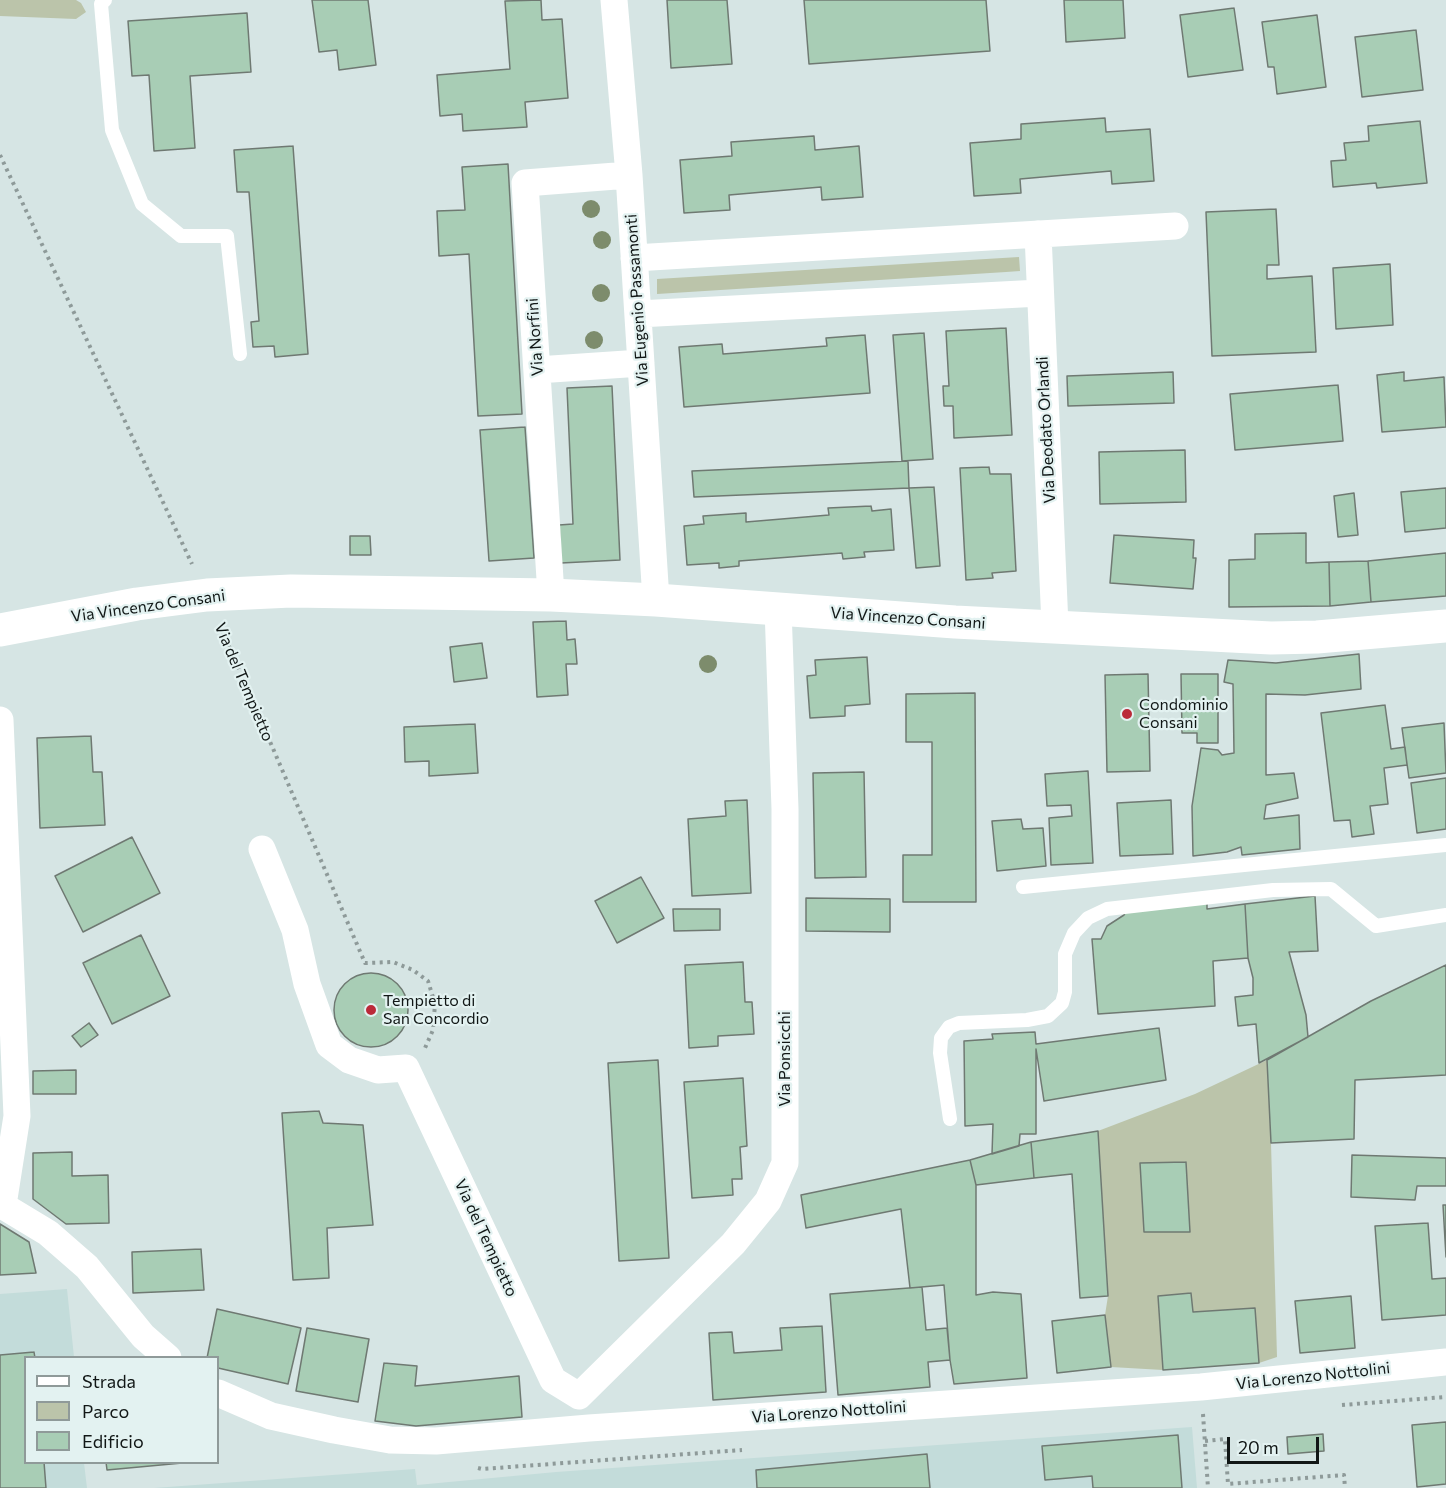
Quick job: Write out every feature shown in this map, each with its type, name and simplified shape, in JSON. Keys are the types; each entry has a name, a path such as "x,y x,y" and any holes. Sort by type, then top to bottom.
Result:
{"street":[{"name":"Via Eugenio Passamonti","path":"614,0 629,175 656,600"},
{"name":"Via Norfini","path":"551,596 525,183 629,175"},
{"path":"634,258 1174,226"},
{"name":"Via Deodato Orlandi","path":"1038,234 1055,626"},
{"path":"638,314 1040,293"},
{"path":"537,370 641,363"},
{"name":"Via Vincenzo Consani","path":"0,630 137,604 212,606 291,591 656,600 955,622 1270,638 1317,638 1446,626"},
{"name":"Via Ponsicchi","path":"579,1396 734,1244 768,1201 786,1163 785,809 778,608"},
{"path":"0,720 17,1116 1,1204 48,1233 87,1267 143,1336 166,1356"},
{"path":"262,849 295,930 307,984 329,1045 349,1060 378,1070 406,1068"},
{"name":"Via del Tempietto","path":"406,1068 553,1380 579,1396"},
{"name":"Via Lorenzo Nottolini","path":"219,1393 271,1416 334,1430 390,1440 436,1441 589,1428 1201,1387 1446,1362"},
{"path":"579,1396 589,1428"}],"lane":[{"path":"105,0 101,4 112,130 142,204 181,236 227,236 240,354"},
{"path":"1023,887 1446,845"},
{"path":"950,1119 940,1053 941,1038 950,1027 959,1023 1027,1020 1048,1016 1062,1003 1065,992 1065,954 1074,933 1088,918 1107,909 1273,890 1331,889 1376,926 1446,915"}],"path":[{"name":"Via del Tempietto","path":"0,155 212,606 365,963 393,962 413,970 428,981 435,1004 433,1030 422,1054 406,1068"},
{"path":"1208,1488 1205,1441 1225,1439 1228,1484 1344,1475 1345,1488"}],"shaded area":[{"path":"67,1289 74,1356 24,1356 24,1464 84,1464 87,1488 0,1488 0,1294"},
{"path":"1192,1427 1197,1488 154,1488 415,1469 417,1485 556,1472"}],"green space":[{"path":"0,0 76,0 81,3 86,12 76,19 0,16"},
{"path":"1019,257 1020,271 657,294 657,279"},
{"path":"1267,1060 1277,1357 1259,1363 1255,1308 1193,1312 1191,1293 1158,1296 1163,1370 1111,1367 1105,1315 1108,1296 1098,1131 1195,1094"}],"building":[{"path":"312,0 368,0 376,65 339,70 337,50 319,52"},
{"path":"541,0 542,20 562,19 568,98 525,102 527,127 463,131 462,114 440,116 437,75 510,69 505,1"},
{"path":"667,0 727,0 732,64 671,68"},
{"path":"804,0 986,0 990,51 809,64"},
{"path":"1064,0 1123,0 1125,38 1066,42"},
{"path":"1234,8 1243,70 1188,77 1180,15"},
{"path":"247,13 251,72 190,76 195,148 154,151 149,75 132,76 128,21"},
{"path":"1317,15 1326,87 1277,94 1274,67 1268,67 1262,22"},
{"path":"1416,30 1423,90 1362,97 1355,37"},
{"path":"1105,118 1106,132 1150,129 1154,181 1112,184 1111,171 1020,179 1021,193 974,196 970,143 1021,139 1021,124"},
{"path":"1420,121 1427,183 1377,188 1376,183 1333,187 1331,161 1346,160 1344,143 1369,141 1368,126"},
{"path":"814,136 815,150 859,146 863,197 822,200 821,187 729,195 730,210 684,213 680,160 732,156 731,142"},
{"path":"293,146 308,354 275,357 274,346 253,347 251,322 259,321 249,192 237,192 234,150"},
{"path":"508,164 522,414 478,416 469,254 439,256 437,211 465,210 462,167"},
{"path":"1276,209 1279,265 1267,265 1267,279 1312,276 1316,352 1212,356 1206,212"},
{"path":"1390,264 1393,325 1336,329 1333,268"},
{"path":"1006,328 1012,435 954,438 953,406 944,406 943,386 949,386 946,331"},
{"path":"924,333 933,459 902,461 893,335"},
{"path":"865,335 870,393 684,407 679,347 722,344 723,354 827,346 826,338"},
{"path":"1173,372 1174,403 1068,406 1067,376"},
{"path":"1404,372 1404,381 1444,377 1446,427 1382,432 1377,375"},
{"path":"1338,385 1343,441 1235,450 1230,394"},
{"path":"612,386 620,560 561,563 559,525 573,524 567,388"},
{"path":"525,427 534,558 489,561 480,430"},
{"path":"1185,450 1186,502 1100,504 1099,452"},
{"path":"908,461 909,488 694,497 692,471"},
{"path":"989,467 990,474 1011,474 1016,571 992,573 993,578 966,580 960,468"},
{"path":"934,487 940,566 916,568 909,488"},
{"path":"1446,488 1446,528 1405,532 1401,492"},
{"path":"1354,493 1358,535 1338,537 1334,496"},
{"path":"871,506 872,511 891,509 894,550 864,552 865,557 843,559 842,553 739,561 739,566 719,568 719,563 687,565 684,526 704,524 703,516 746,513 746,522 829,515 828,508"},
{"path":"1306,533 1306,563 1329,562 1330,606 1229,607 1229,560 1255,559 1255,534"},
{"path":"1114,535 1194,540 1193,558 1196,558 1193,589 1110,583"},
{"path":"350,536 370,536 371,555 350,555"},
{"path":"1446,553 1446,596 1371,602 1368,561"},
{"path":"1368,561 1371,602 1330,606 1329,562"},
{"path":"566,621 567,640 575,639 577,664 566,664 568,695 537,697 533,622"},
{"path":"482,643 487,678 454,682 450,647"},
{"path":"1359,654 1361,689 1305,695 1266,694 1266,775 1294,773 1298,798 1266,805 1264,819 1299,815 1300,849 1242,855 1241,847 1227,852 1193,856 1192,806 1201,748 1218,750 1222,755 1234,753 1233,684 1224,682 1228,660 1276,663"},
{"path":"867,657 870,704 845,706 845,716 810,718 807,676 816,675 815,660"},
{"name":"Condominio Consani","path":"1148,674 1150,771 1107,772 1105,675"},
{"path":"1181,674 1218,674 1218,743 1197,743 1197,733 1182,733"},
{"path":"975,693 976,902 903,902 903,855 932,855 932,742 906,742 906,694"},
{"path":"1385,705 1391,749 1405,747 1407,765 1384,768 1388,804 1370,806 1374,834 1352,837 1350,820 1334,821 1321,713"},
{"path":"1444,723 1446,773 1409,778 1402,728"},
{"path":"475,724 478,773 429,776 429,761 405,762 404,727"},
{"path":"91,736 93,772 102,772 105,825 40,828 37,738"},
{"path":"1088,771 1093,863 1051,865 1049,818 1072,816 1071,805 1047,806 1045,774"},
{"path":"864,772 866,877 815,878 813,773"},
{"path":"1446,778 1446,829 1417,833 1411,783"},
{"path":"747,800 751,893 692,896 688,819 726,816 725,801"},
{"path":"1171,800 1173,854 1120,856 1117,803"},
{"path":"1021,819 1023,829 1043,828 1046,866 997,871 992,821"},
{"path":"132,837 160,893 83,932 55,876"},
{"path":"641,877 664,918 617,943 595,901"},
{"path":"1315,896 1318,951 1289,952 1306,1015 1308,1037 1259,1063 1256,1024 1238,1026 1235,997 1253,995 1245,904"},
{"path":"806,898 890,899 890,932 806,931"},
{"path":"1207,902 1207,909 1245,904 1248,958 1213,961 1215,1006 1098,1014 1092,939 1101,939 1107,926 1124,915 1128,908"},
{"path":"673,909 720,909 720,930 674,931"},
{"path":"141,935 170,996 112,1024 83,963"},
{"path":"743,962 745,1002 752,1002 754,1034 718,1036 718,1046 689,1048 685,965"},
{"path":"1446,965 1446,1075 1355,1080 1354,1139 1271,1143 1267,1060 1371,1001"},
{"name":"Tempietto di San Concordio","path":"371,973 392,979 402,989 408,1010 402,1031 392,1041 371,1047 350,1041 340,1031 334,1010 340,989 350,979"},
{"path":"89,1023 98,1035 81,1047 72,1036"},
{"path":"1159,1028 1166,1080 1044,1101 1036,1049 1036,1134 1020,1134 1019,1146 992,1154 993,1124 965,1126 964,1041 993,1039 992,1034 1035,1032 1036,1044"},
{"path":"658,1060 669,1258 619,1261 608,1063"},
{"path":"76,1070 76,1094 33,1094 33,1071"},
{"path":"743,1078 747,1146 740,1147 742,1179 732,1179 733,1195 692,1198 684,1082"},
{"path":"319,1111 323,1123 363,1125 373,1225 327,1228 329,1278 293,1280 282,1113"},
{"path":"1098,1131 1108,1296 1080,1298 1072,1174 1034,1178 1031,1142"},
{"path":"1031,1142 1034,1178 976,1185 970,1160"},
{"path":"72,1152 72,1176 108,1175 109,1223 66,1224 33,1199 33,1153"},
{"path":"1352,1155 1446,1158 1446,1186 1417,1186 1415,1200 1351,1197"},
{"path":"970,1160 976,1185 976,1295 993,1292 1021,1294 1027,1378 954,1384 944,1285 910,1288 901,1209 806,1228 801,1195"},
{"path":"1186,1162 1190,1232 1144,1232 1140,1163"},
{"path":"1443,1205 1446,1205 1446,1257"},
{"path":"1428,1223 1432,1279 1446,1278 1446,1315 1382,1320 1375,1226"},
{"path":"0,1224 29,1242 36,1273 0,1275"},
{"path":"201,1249 204,1290 133,1293 132,1252"},
{"path":"922,1287 926,1330 947,1328 950,1360 928,1362 930,1387 838,1395 830,1294"},
{"path":"1191,1293 1193,1312 1255,1308 1259,1363 1163,1370 1158,1296"},
{"path":"1351,1296 1355,1348 1300,1353 1295,1301"},
{"path":"217,1309 301,1328 288,1384 219,1368 219,1356 207,1356"},
{"path":"1105,1315 1111,1367 1057,1373 1052,1321"},
{"path":"822,1326 826,1392 713,1400 709,1333 732,1332 734,1353 782,1350 780,1328"},
{"path":"307,1328 369,1339 358,1402 296,1391"},
{"path":"34,1352 35,1356 24,1356 24,1464 44,1464 46,1488 0,1488 0,1355"},
{"path":"384,1363 417,1366 415,1386 519,1376 522,1417 416,1426 375,1421"},
{"path":"1446,1422 1446,1484 1417,1487 1412,1425"},
{"path":"1323,1434 1324,1451 1288,1454 1287,1437"},
{"path":"1178,1435 1182,1488 1093,1488 1092,1476 1045,1480 1042,1446"},
{"path":"927,1454 930,1488 757,1488 756,1470"},
{"path":"106,1464 172,1464 107,1470"}],"place":[{"name":"Condominio Consani","path":"1127,714"},
{"name":"Tempietto di San Concordio","path":"371,1010"}]}
